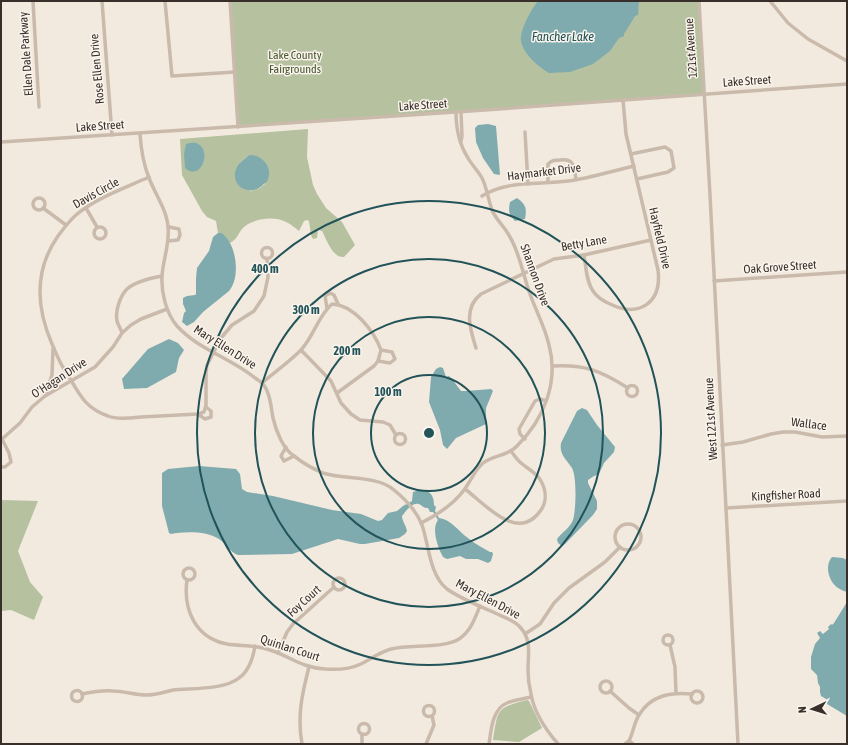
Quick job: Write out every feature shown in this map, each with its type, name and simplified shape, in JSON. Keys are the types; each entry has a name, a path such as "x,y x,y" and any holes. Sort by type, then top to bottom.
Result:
{"street":[{"name":"Ellen Dale Parkway","path":"32,1 39,106"},
{"name":"Rose Ellen Drive","path":"102,1 112,135"},
{"path":"166,1 172,76 234,72"},
{"path":"230,1 238,127"},
{"name":"121st Avenue","path":"698,1 704,94"},
{"path":"770,1 788,23 808,39 847,61"},
{"name":"Lake Street","path":"1,142 461,112 847,84"},
{"name":"West 121st Avenue","path":"704,94 738,744"},
{"name":"Hayfield Drive","path":"584,255 589,283 594,292 599,298 617,307 622,309 635,309 650,301 658,289 658,270 625,127 623,100"},
{"name":"Shannon Drive","path":"421,523 442,512 465,489 472,476 482,464 495,456 511,451 524,438 538,419 552,384 553,366 549,344 523,273 517,250 510,236 492,210 488,192 481,177 467,158 461,141 458,138 456,112"},
{"name":"Shannon Drive","path":"461,112 461,141"},
{"path":"525,132 528,184"},
{"name":"Mary Ellen Drive","path":"140,134 141,154 148,177 165,213 168,227 168,242 162,276 163,290 167,309 176,324 188,337 213,353 243,369 262,383 270,397 273,420 281,441 294,456 324,473 380,482 393,488 403,498 415,512 421,523 434,569 439,579 446,587 452,592 512,620 525,634 530,647 528,668 531,697 536,712 544,726 558,744"},
{"path":"631,154 665,147 671,151 674,168 668,172 637,179"},
{"path":"548,182 548,164 551,161 567,159 571,161 576,179"},
{"name":"Haymarket Drive","path":"482,196 488,192 504,187 576,179 634,166"},
{"name":"Davis Circle","path":"148,177 86,208 75,215 66,226 52,245 45,259 39,297 42,316 60,362 79,395 91,409 109,417 128,418 198,414 204,412 206,407"},
{"path":"43,208 66,226"},
{"path":"86,208 97,227"},
{"path":"168,227 179,229 180,235 178,240 168,242"},
{"name":"Betty Lane","path":"476,348 470,329 469,319 471,305 481,294 554,259 584,255 651,240"},
{"path":"198,414 205,419 211,417 212,411 206,407 206,372 213,353 221,338 232,325 254,311 264,296 268,277 267,259"},
{"name":"Oak Grove Street","path":"714,281 847,272"},
{"path":"122,332 117,321 118,310 121,298 127,289 140,282 162,276"},
{"path":"327,308 325,296 330,293 334,296 338,304"},
{"path":"262,383 300,350 327,308 332,304 338,304 354,312 372,332 381,350 378,361 374,366 337,393"},
{"name":"O'Hagan Drive","path":"1,467 5,467 11,462 9,453 2,440 20,423 32,407 45,396 95,367 113,347 122,332 131,325 141,319 167,309"},
{"name":"Davis Circle","path":"45,396 52,374 54,348"},
{"path":"300,350 331,381 341,403 351,414 360,420 383,422 390,425 396,435"},
{"path":"378,361 390,363 396,359 392,352 381,350"},
{"path":"553,366 567,365 586,367 603,373 628,388"},
{"path":"524,438 520,434 519,429 535,401 540,399 546,401"},
{"name":"Wallace","path":"722,444 743,442 783,432 795,432 822,437 847,436"},
{"path":"286,447 281,456 284,461 287,461 294,456"},
{"path":"465,489 497,515 510,522 521,523 535,517 542,509 544,503 544,485 537,475 520,462 511,451"},
{"name":"Kingfisher Road","path":"726,508 847,501"},
{"path":"626,525 638,529 640,537 638,545 631,550 620,547 615,540 615,536 619,528 626,525"},
{"path":"525,634 540,624 554,603 569,588 604,562 620,547"},
{"name":"Quinlan Court","path":"187,580 186,596 188,610 196,625 204,634 225,644 255,646 278,653 309,667 326,669 347,668 362,664 378,654 391,649 455,641 471,627 480,606"},
{"name":"Foy Court","path":"278,653 287,632 293,624 334,588"},
{"path":"670,645 675,667 676,693"},
{"path":"82,694 113,690 123,693 145,695 206,687 218,687 229,684 248,670 255,646"},
{"path":"302,744 300,712 301,700 309,667"},
{"path":"610,691 622,703 639,715"},
{"path":"633,744 627,742 639,715 646,707 657,698 676,693 692,694"},
{"path":"489,744 493,720 498,710 505,703 531,697"},
{"path":"426,744 434,725 432,716"},
{"path":"362,734 362,744"}],"green space":[{"name":"Lake County Fairgrounds","path":"229,1 699,1 704,94 238,127"},
{"path":"308,129 307,157 313,185 326,208 342,222 355,245 344,257 340,257 330,248 322,231 318,230 317,238 313,239 309,221 304,221 299,231 286,222 276,219 259,220 249,224 242,229 230,243 222,233 218,233 216,221 207,217 202,211 182,175 180,139","holes":["249,155 265,184 260,188 250,191 240,163"]},
{"path":"1,500 38,501 18,551 30,582 43,597 34,620 11,610 1,611"},
{"path":"527,700 529,701 542,728 519,742 493,740 496,722 500,711 509,705"}],"water":[{"name":"Fancher Lake","path":"538,1 639,1 638,15 635,16 624,36 619,38 610,51 593,64 570,72 549,73 536,64 528,55 522,46 521,41 524,25 529,14"},
{"path":"488,124 496,126 500,175 494,174 483,158 476,142 475,128 478,125"},
{"path":"197,143 202,148 204,153 203,164 196,171 191,171 185,168 184,154 186,144"},
{"path":"249,155 262,159 269,170 267,181 255,190 244,189 237,184 235,176 235,172 239,164"},
{"path":"517,198 524,205 526,215 525,219 515,221 510,215 509,208 510,202"},
{"path":"218,233 222,233 224,235 234,254 236,274 232,286 229,291 203,312 194,322 187,326 182,322 186,311 183,304 183,298 196,294 197,268 209,251 213,237"},
{"path":"169,339 178,343 184,350 179,358 176,372 147,388 124,389 122,379 148,349"},
{"path":"440,367 443,368 446,377 449,376 461,391 491,389 493,391 486,408 486,424 456,438 447,449 443,445 440,430 429,402 431,377 436,369"},
{"path":"582,408 587,410 615,447 614,452 604,463 599,474 588,480 597,501 597,509 593,515 562,546 558,543 557,539 573,520 576,494 574,472 562,453 561,443 577,411"},
{"path":"199,466 236,469 240,474 242,489 247,492 273,496 332,510 361,514 378,521 382,520 388,513 397,511 412,501 413,492 421,490 425,491 431,494 436,507 435,511 439,518 451,523 473,542 492,552 493,554 491,561 488,563 478,559 466,559 460,556 447,559 443,557 437,544 435,533 438,520 433,512 430,512 428,508 425,508 419,504 414,504 409,507 402,516 407,531 399,538 365,544 338,539 292,554 238,555 219,539 209,534 182,532 171,534 169,533 162,506 162,473 168,469"},
{"path":"832,557 847,560 847,592 838,588 830,578 828,565"},
{"path":"847,602 847,716 827,704 826,699 821,696 817,675 811,669 811,657 815,644 820,638 817,633 820,631 823,634 829,629 828,627 834,623"}]}
